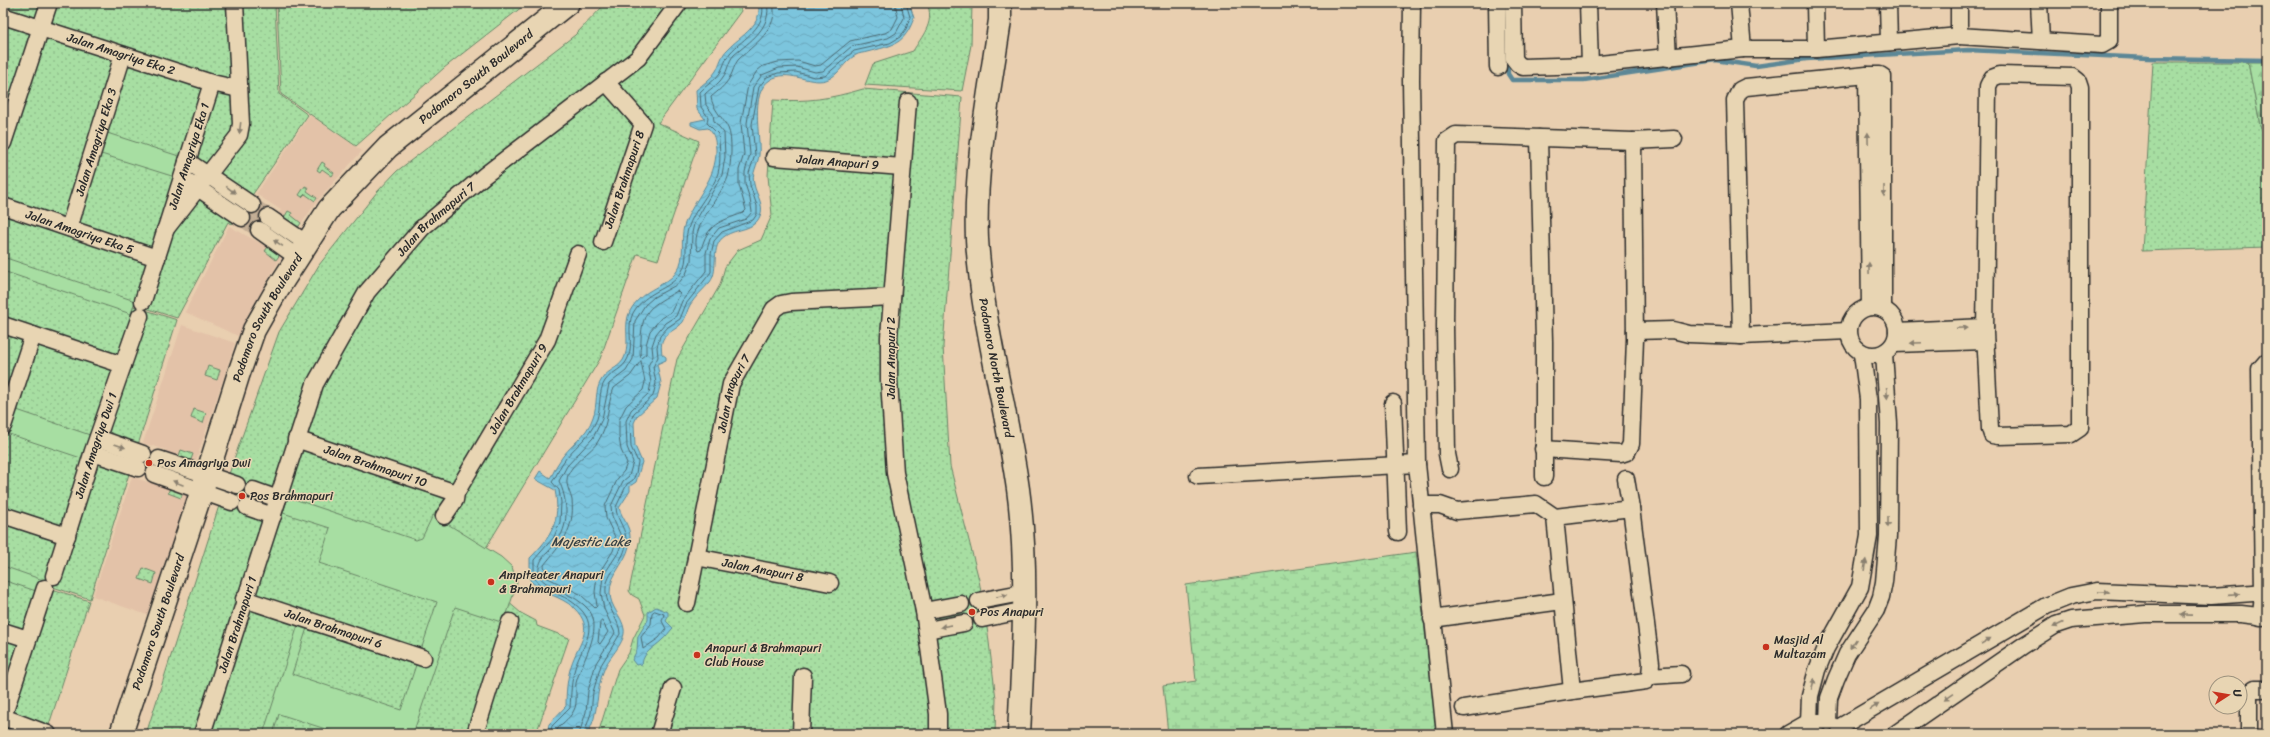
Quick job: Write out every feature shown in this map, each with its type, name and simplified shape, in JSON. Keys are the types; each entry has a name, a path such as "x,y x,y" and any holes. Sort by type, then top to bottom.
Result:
{"street":[{"path":"3,143 49,3"},
{"name":"Jalan Amagriya Eka 1","path":"166,230 197,187 239,135 241,124 240,89 235,3"},
{"name":"Podomoro South Boulevard","path":"121,734 254,330 302,250 330,209 388,147 568,3"},
{"name":"Jalan Brahmapuri 7","path":"278,499 296,439 315,384 367,292 422,228 485,175 638,58 679,3"},
{"name":"Podomoro North Boulevard","path":"1000,3 1000,20 980,166 977,237 983,306 1018,488 1026,601 1019,734"},
{"path":"1412,3 1411,80 1417,464 1445,734"},
{"path":"1497,3 1498,67"},
{"path":"1513,3 1514,59 1523,67 1590,65 1743,49 1816,48 1959,36 2106,44 2109,42 2109,3"},
{"path":"1588,3 1590,65"},
{"path":"1664,3 1668,58"},
{"path":"1739,3 1743,49"},
{"path":"1815,3 1816,48"},
{"path":"1888,3 1889,42"},
{"path":"1958,3 1959,36"},
{"path":"2039,3 2041,41"},
{"name":"Jalan Amagriya Eka 2","path":"3,16 212,83 240,89"},
{"name":"Jalan Amagriya Eka 3","path":"69,228 123,55"},
{"path":"2000,74 2073,77 2078,81 2080,87 2080,428 2076,432 2071,434 1992,435 1990,429 1985,334 1988,86 1992,78 2000,74"},
{"path":"1741,336 1736,95 1740,90 1746,87 1867,76 1877,308"},
{"name":"Jalan Brahmapuri 8","path":"602,242 643,124 606,82"},
{"name":"Jalan Amagriya Eka 1","path":"141,309 212,83"},
{"name":"Jalan Anapuri 2","path":"908,102 892,297 889,380 895,473 924,611 938,714 938,734"},
{"path":"1450,469 1447,454 1445,326 1447,141 1456,135 1633,141 1674,139"},
{"path":"1539,138 1544,341 1544,477"},
{"path":"1543,449 1621,454 1626,452 1631,444 1635,335 1633,141"},
{"name":"Jalan Anapuri 9","path":"774,157 902,167"},
{"path":"187,161 209,174 252,205"},
{"path":"182,177 242,218"},
{"name":"Jalan Amagriya Eka 5","path":"3,206 157,258"},
{"path":"263,224 302,250"},
{"name":"Jalan Brahmapuri 9","path":"444,516 455,500 456,493 547,340 578,254"},
{"name":"Jalan Anapuri 7","path":"687,603 731,384 774,309 782,304 791,302 892,297"},
{"path":"1809,722 1810,696 1817,670 1826,648 1854,599 1864,574 1869,536 1868,399 1862,354 1854,348 1848,331 1851,320 1859,311 1877,308 1893,318 1886,559 1883,590 1876,610 1847,654 1829,698 1839,728"},
{"name":"Jalan Amagriya Dwi 1","path":"3,717 28,640 67,536 95,445 141,309"},
{"path":"3,325 123,365"},
{"path":"1635,335 1673,330 1689,334 1741,336 1848,331"},
{"path":"1862,354 1892,343 1985,334"},
{"path":"3,426 33,335"},
{"path":"1895,734 2056,625 2070,620 2145,614 2241,614 2264,617 2263,417 2260,369 2267,361"},
{"path":"1393,403 1398,532"},
{"path":"1868,425 1889,424"},
{"name":"Jalan Brahmapuri 10","path":"296,439 456,493"},
{"path":"95,445 140,461"},
{"path":"1869,459 1888,459"},
{"path":"1198,476 1396,467 1417,464"},
{"path":"156,466 204,484 232,502"},
{"path":"1464,708 1572,690 1646,681 1650,676 1651,663 1626,480"},
{"path":"204,484 237,485"},
{"path":"253,490 278,499"},
{"name":"Jalan Brahmapuri 1","path":"202,734 244,599 278,499"},
{"path":"1421,505 1440,505 1457,511 1536,504 1554,517 1631,508"},
{"path":"247,507 273,516"},
{"path":"3,515 67,536"},
{"path":"1554,517 1572,690"},
{"name":"Jalan Anapuri 8","path":"696,558 830,583"},
{"path":"1788,734 1809,722 1839,728 2046,606 2071,596 2097,591 2211,596 2265,592"},
{"path":"2145,614 2146,593"},
{"name":"Jalan Brahmapuri 6","path":"244,599 423,658"},
{"path":"1854,599 1876,610"},
{"path":"979,601 1026,601"},
{"path":"982,619 1026,601"},
{"path":"1432,619 1562,601"},
{"path":"924,611 961,604"},
{"path":"475,734 510,622"},
{"path":"927,630 964,623"},
{"path":"3,631 28,640"},
{"path":"1650,676 1681,674"},
{"path":"801,734 802,676"},
{"path":"659,734 673,688"},
{"path":"2249,734 2249,693 2254,689 2267,689"},
{"path":"3,717 48,734"}],"shaded area":[{"path":"310,115 362,151 318,200 296,231 276,218 281,210 256,194"},
{"path":"229,226 265,246 268,241 284,252 247,316 238,336 185,312"},
{"path":"182,325 235,343 194,467 164,457 166,450 143,443"},
{"path":"132,477 154,484 157,478 189,489 147,615 93,596"}],"green space":[{"path":"3,3 275,3 279,94 308,115 232,224 228,222 177,318 3,263"},
{"path":"277,3 527,3 444,68 356,146 281,94"},
{"path":"606,3 738,3 741,11 658,123 699,141 658,260 637,254 600,359 484,551 507,601 521,613 536,621 537,626 569,638 536,734 146,734 233,462 279,332 319,265 377,192 397,171 575,35"},
{"path":"938,3 972,3 971,45 962,91 865,85 873,64 913,51 928,24 928,6"},
{"path":"2153,62 2248,62 2260,125 2267,141 2267,247 2142,251"},
{"path":"2248,62 2267,62 2267,141 2260,125"},
{"path":"863,89 962,97 943,346 950,466 979,580 988,634 996,699 995,734 598,734 618,669 629,653 633,639 645,615 639,599 632,595 629,591 677,359 720,285 725,267 738,250 761,240 772,215 768,176 773,100 797,101 818,99"},
{"path":"104,132 182,157 175,177 98,153"},
{"path":"322,162 325,164 324,166 334,173 332,176 322,169 320,172 317,170"},
{"path":"305,186 309,188 307,191 317,198 315,201 305,194 302,197 299,195"},
{"path":"288,211 292,213 291,215 301,223 296,231 282,221"},
{"path":"270,244 281,253 276,260 265,251"},
{"path":"3,257 135,301 131,314 3,271"},
{"path":"3,265 177,320 90,599 3,571"},
{"path":"208,366 220,370 217,380 205,376"},
{"path":"14,409 90,435 81,458 6,433"},
{"path":"194,409 206,413 203,423 191,418"},
{"path":"181,450 193,454 189,465 177,461"},
{"path":"171,485 184,489 181,498 168,493"},
{"path":"288,497 416,540 422,538 433,515 501,557 512,567 517,583 504,623 455,607 413,734 341,734 279,714 273,734 263,734 298,625 307,628 292,674 401,710 437,602 319,563 330,528 283,513"},
{"path":"1416,552 1437,734 1168,734 1163,686 1196,681 1186,585"},
{"path":"3,566 43,580 39,592 3,580"},
{"path":"143,568 156,573 153,584 139,579"},
{"path":"3,573 89,601 46,734 3,734"}],"water":[{"name":"Majestic Lake","path":"758,3 909,3 914,18 902,39 884,48 857,54 831,78 819,81 784,76 770,80 764,86 758,104 757,115 759,155 753,176 755,188 761,204 760,216 754,224 749,227 730,233 720,240 717,246 713,277 690,305 683,322 667,334 662,341 662,354 666,357 666,360 657,364 661,383 657,398 637,416 634,423 635,446 642,462 636,482 630,486 630,491 619,508 629,529 630,537 627,552 613,579 610,593 612,603 623,624 623,639 605,667 600,684 594,718 587,734 547,734 549,724 566,706 567,686 570,671 585,630 584,623 574,608 563,600 540,589 530,580 530,558 549,535 556,519 557,511 555,490 535,479 540,471 550,478 563,456 587,430 594,412 600,383 608,373 621,363 625,356 628,316 635,303 648,292 667,281 673,276 680,266 684,226 688,216 709,180 713,170 716,149 714,138 708,128 700,129 691,125 691,122 705,119 697,109 696,90 714,74 726,51 754,24 758,18"},
{"path":"656,607 668,612 666,621 673,628 647,653 642,664 636,665 632,660 637,650 638,636 648,620 648,612"}],"waterway":[{"path":"1507,58 1508,74 1512,80 1584,80 1715,60 1756,66 1806,59 1968,50 2148,58 2267,60"}],"tunnel":[{"path":"252,205 268,217"},
{"path":"242,218 259,230"}],"place":[{"name":"Pos Amagriya Dwi","path":"149,463"},
{"name":"Pos Brahmapuri","path":"242,496"},
{"name":"Ampiteater Anapuri & Brahmapuri","path":"491,582"},
{"name":"Pos Anapuri","path":"972,612"},
{"name":"Masjid Al Multazam","path":"1766,647"},
{"name":"Anapuri & Brahmapuri Club House","path":"697,655"}]}
